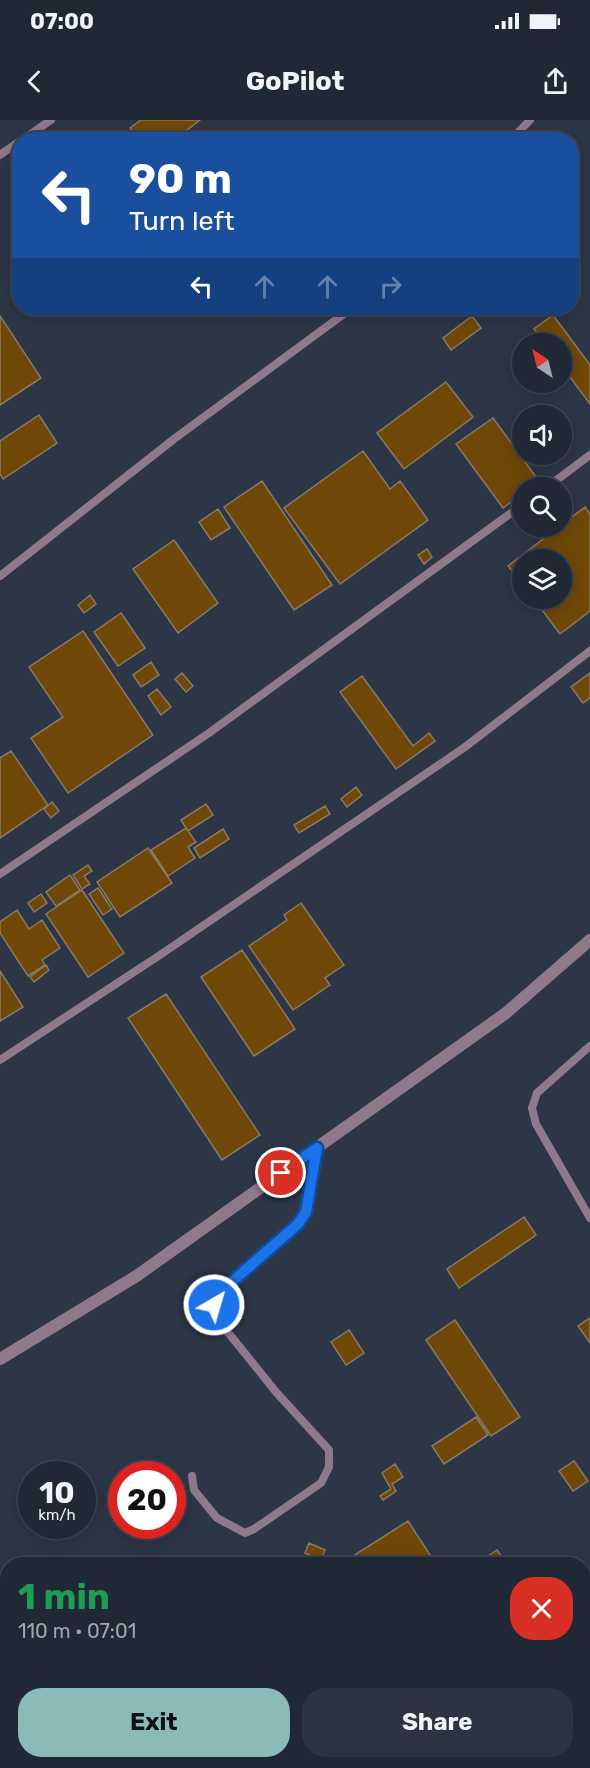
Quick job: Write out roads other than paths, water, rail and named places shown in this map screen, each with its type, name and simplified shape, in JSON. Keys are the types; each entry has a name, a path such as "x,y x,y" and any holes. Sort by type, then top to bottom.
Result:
{"street":[{"path":"0,1359 138,1275 317,1148 506,1013 590,940"}],"lane":[{"path":"33,132 51,120"},
{"path":"519,132 530,120"},
{"path":"0,576 174,439 342,315"},
{"path":"561,477 590,456"},
{"path":"0,874 227,720 512,513"},
{"path":"0,1060 160,955 465,747 590,651"},
{"path":"590,1046 537,1093 532,1108 536,1124 590,1218"},
{"path":"192,1476 194,1490 217,1518 245,1533 321,1483 329,1467 329,1450 268,1383 218,1320 214,1305 218,1294 298,1224 306,1212 317,1148"}]}
